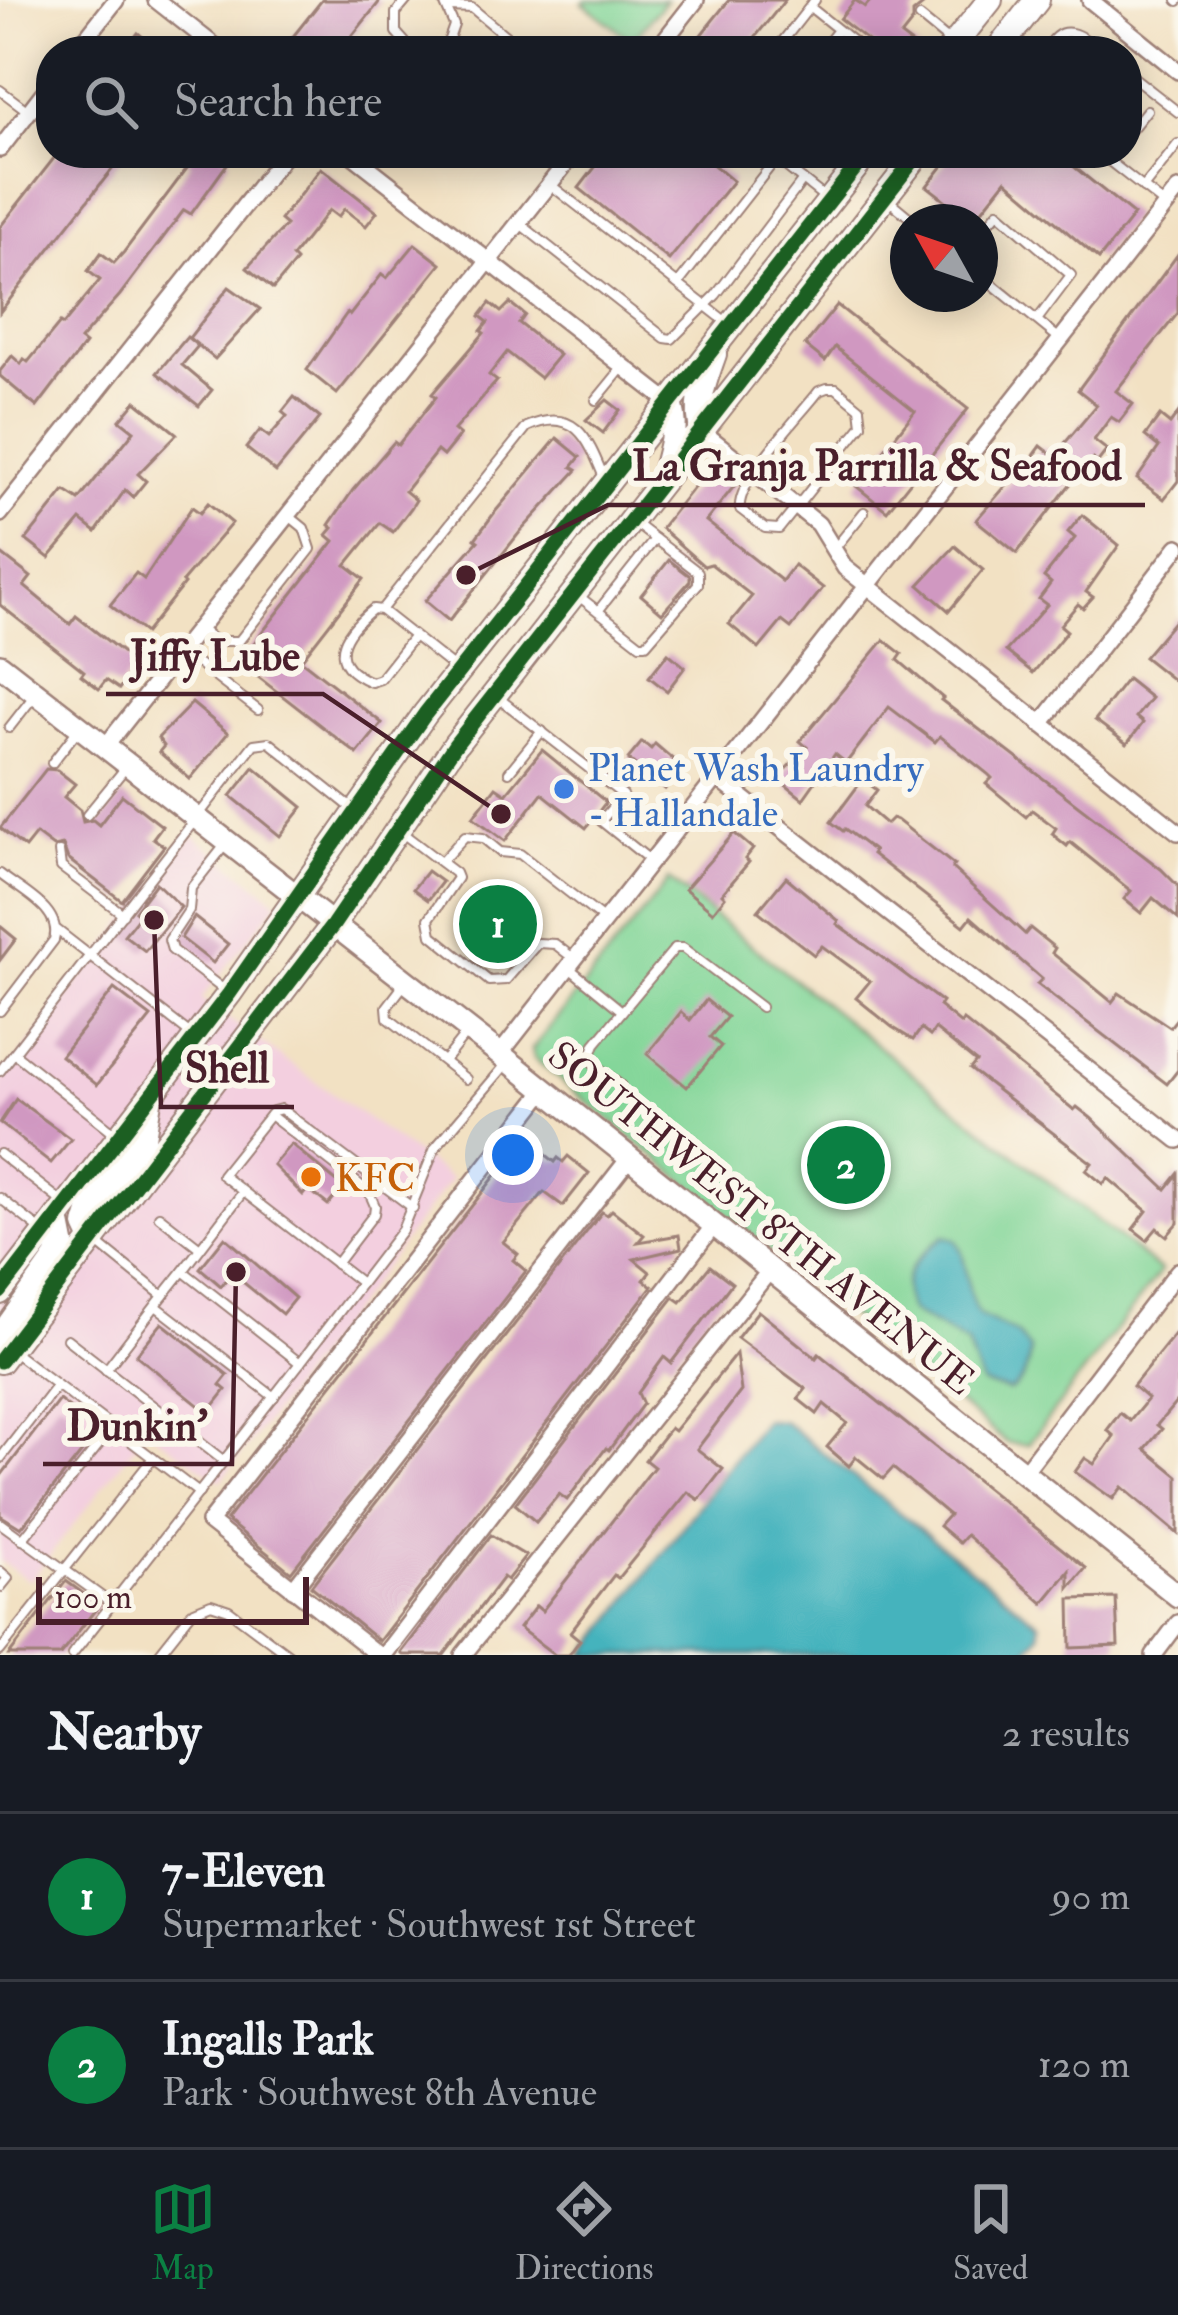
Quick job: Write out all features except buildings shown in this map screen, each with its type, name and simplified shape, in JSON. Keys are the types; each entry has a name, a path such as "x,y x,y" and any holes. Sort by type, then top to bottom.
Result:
{"main road":[{"path":"961,36 989,0"},
{"path":"1009,36 1037,0"},
{"path":"3,1283 229,994 459,672 855,168"},
{"path":"3,1349 93,1240 333,925 495,695 907,168"},
{"path":"703,432 700,398 724,333"},
{"path":"661,486 673,437 674,415 668,402"},
{"path":"93,1240 86,1225 92,1206 143,1137 149,1097"},
{"path":"3,1349 57,1258 62,1243 56,1219"}],"street":[{"path":"88,36 116,0"},
{"path":"156,0 201,36"},
{"path":"668,36 696,0"},
{"path":"1090,0 1135,36"},
{"path":"1142,42 1178,71"},
{"path":"0,149 36,103"},
{"path":"0,514 274,168"},
{"path":"369,168 668,402"},
{"path":"105,747 562,168"},
{"path":"505,1058 604,920 1178,190"},
{"path":"703,432 818,524 845,568 1178,832"},
{"path":"1041,724 1178,547"},
{"name":"SOUTHWEST 8TH AVENUE","path":"0,665 505,1058 1178,1596"},
{"path":"716,777 1178,1140"},
{"path":"545,1090 209,1522 293,1589 381,1655 715,1224"},
{"path":"293,1589 630,1157"},
{"path":"463,1655 771,1269"},
{"path":"1024,1472 1178,1271"},
{"path":"1154,1655 1178,1623"}],"lane":[{"path":"398,36 394,22 406,0"},
{"path":"446,3 454,25 450,36"},
{"path":"446,3 472,8 506,36"},
{"path":"787,36 813,4 846,36"},
{"path":"920,17 940,36"},
{"path":"833,36 838,30"},
{"path":"1142,83 1178,112"},
{"path":"0,90 29,112"},
{"path":"1142,116 1147,110"},
{"path":"1142,188 1178,144"},
{"path":"678,284 763,168"},
{"path":"788,168 829,201"},
{"path":"1120,168 1166,206"},
{"path":"518,223 665,338 679,335 716,295 803,181"},
{"path":"549,184 704,304 724,333"},
{"path":"884,197 893,204"},
{"path":"998,212 1071,275 1036,320"},
{"path":"998,289 1061,340"},
{"path":"596,400 623,367"},
{"path":"836,388 860,407 862,425 797,507 779,530 772,531 740,509 739,497 819,392 836,388"},
{"path":"414,636 380,679 363,679 344,664 341,646 367,614 382,610 527,427 556,421 574,426 589,442 606,483"},
{"path":"833,551 864,512"},
{"path":"198,627 215,641 239,641 311,549 304,528 287,514"},
{"path":"575,593 646,644 687,599 698,584 698,572 632,521"},
{"path":"598,611 655,539"},
{"path":"382,610 459,672"},
{"path":"180,650 258,710"},
{"path":"9,728 36,694"},
{"path":"495,695 623,795 602,821 651,861"},
{"path":"52,763 80,726"},
{"path":"509,772 542,731"},
{"path":"0,1071 254,744 269,742 358,812"},
{"path":"87,815 128,764"},
{"path":"398,829 455,873 456,884 429,919 432,935 490,981 506,980 538,943 555,944 622,1011"},
{"path":"441,862 465,836 483,838 500,852 520,854 604,920"},
{"path":"226,843 190,888 189,910 169,940 172,950 229,994"},
{"path":"59,852 61,866 123,914"},
{"path":"0,874 51,914 57,930 195,1038"},
{"path":"0,1011 57,930"},
{"path":"621,1086 594,1064 591,1055 674,948 683,948 761,1007"},
{"path":"407,981 387,1006 388,1018 466,1078"},
{"path":"444,1061 469,1030"},
{"path":"14,1053 119,1137"},
{"path":"72,1655 387,1251 413,1208 435,1148 505,1058"},
{"path":"361,1283 222,1175 271,1113 287,1110 413,1208"},
{"path":"271,1113 369,1192 374,1214 336,1264"},
{"path":"0,1154 56,1219"},
{"path":"106,1370 243,1192"},
{"path":"0,1198 56,1219"},
{"path":"159,1216 200,1248"},
{"path":"93,1240 164,1296"},
{"path":"183,1271 300,1364"},
{"path":"156,1306 274,1397"},
{"path":"67,1339 224,1460"},
{"path":"3,1349 199,1493"},
{"path":"0,1460 57,1385"},
{"path":"22,1540 112,1427"},
{"path":"0,1651 152,1458"},
{"path":"0,1523 112,1604"},
{"path":"0,1571 8,1577 0,1588"},
{"path":"158,1655 192,1612 211,1604 230,1610 289,1655"}],"shaded area":[{"path":"193,835 278,902 201,999 451,1179 221,1481 147,1430 30,1581 0,1561 0,1082"}],"green space":[{"path":"666,0 636,36 626,36 583,3"},
{"path":"669,880 1161,1271 1028,1445 1007,1443 533,1058 532,1049"}],"water":[{"path":"944,1236 955,1239 960,1247 979,1315 1017,1334 1030,1350 1025,1373 1010,1391 982,1384 967,1344 910,1311 905,1288 911,1268"},
{"path":"764,1420 783,1421 1039,1623 1040,1634 1023,1655 585,1655"}],"cycle path":[{"path":"0,1292 229,994 425,714 855,168"},
{"path":"0,1361 333,925 455,745 907,168"}],"place":[{"name":"La Granja Parrilla & Seafood","path":"466,575"},
{"name":"Planet Wash Laundry - Hallandale","path":"564,789"},
{"name":"Jiffy Lube","path":"501,814"},
{"name":"Shell","path":"154,920"},
{"name":"7-Eleven","path":"498,924"},
{"name":"Ingalls Park","path":"846,1165"},
{"name":"KFC","path":"311,1177"},
{"name":"Dunkin'","path":"236,1272"}]}
